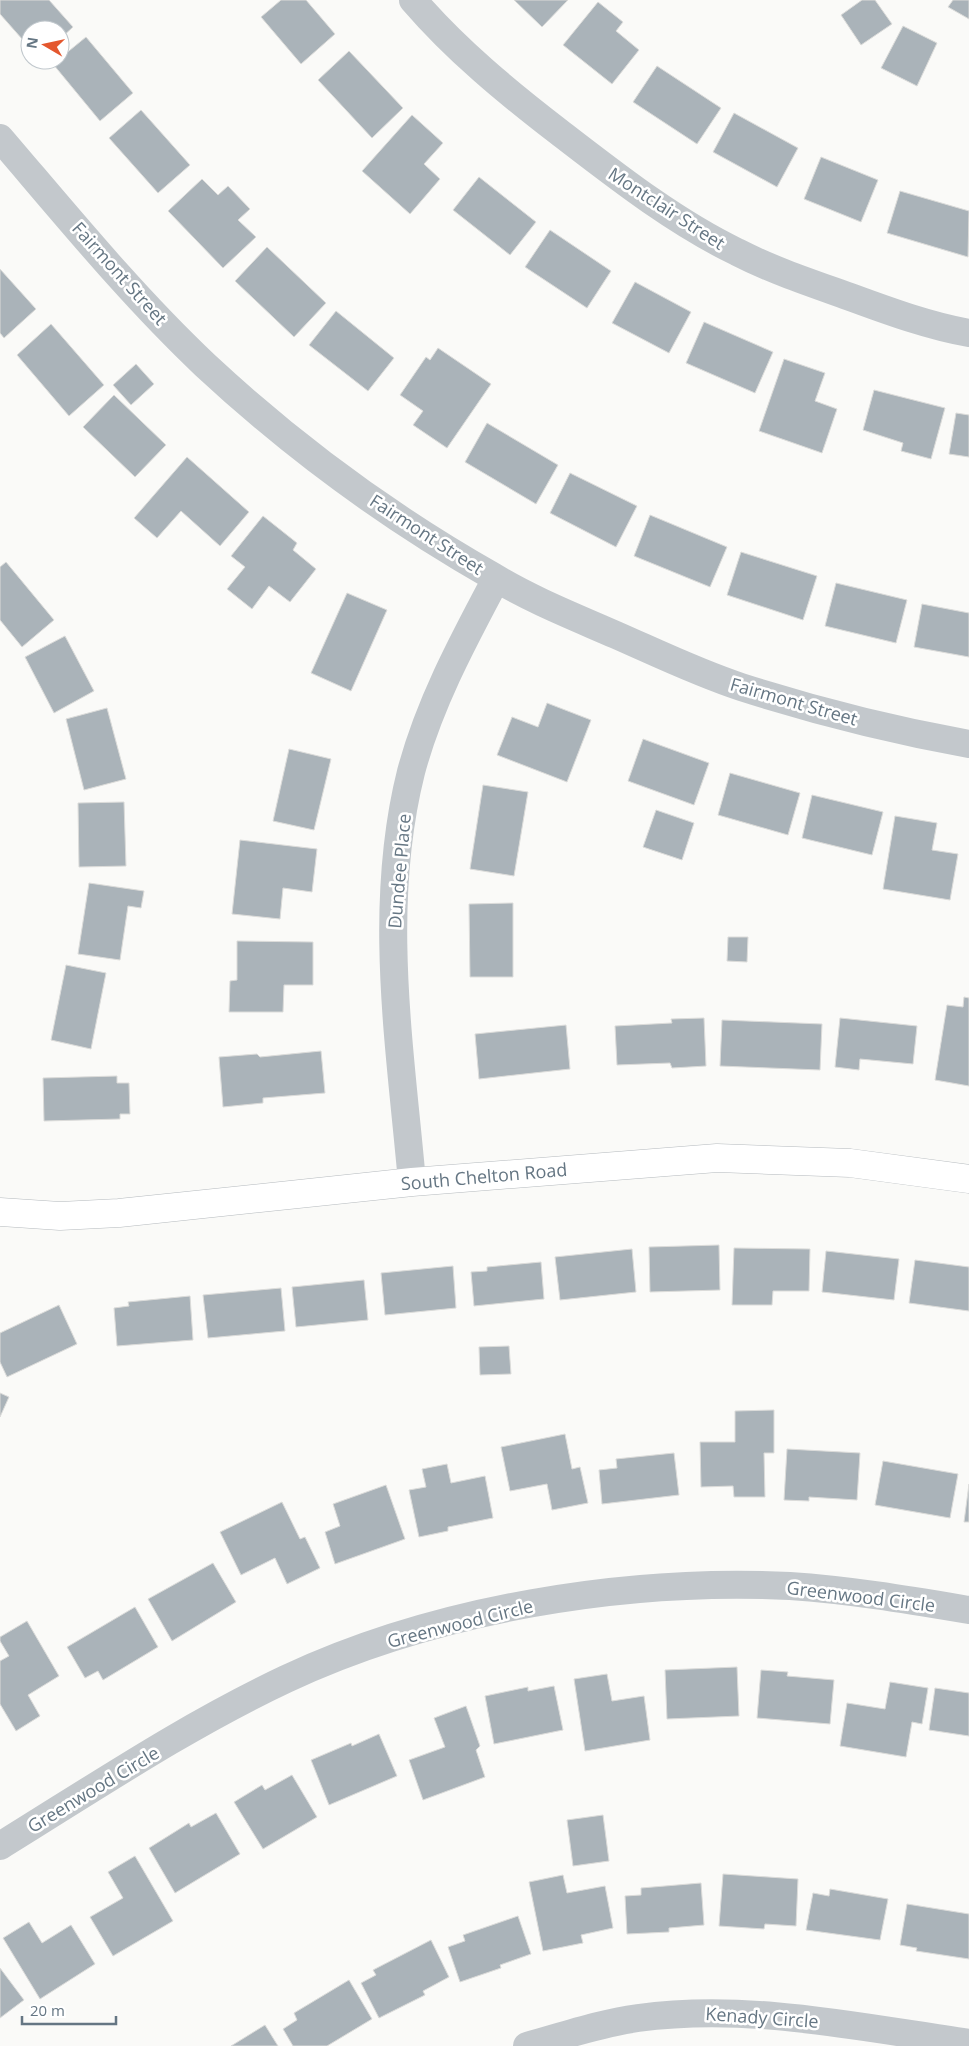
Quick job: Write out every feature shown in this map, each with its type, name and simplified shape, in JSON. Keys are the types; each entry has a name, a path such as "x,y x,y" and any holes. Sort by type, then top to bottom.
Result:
{"main road":[{"name":"South Chelton Road","path":"0,1212 60,1216 119,1213 412,1182 717,1158 850,1163 969,1179"}],"street":[{"name":"Montclair Street","path":"414,0 474,62 538,116 610,172 681,219 737,252 816,285 889,311 969,333"},
{"name":"Fairmont Street","path":"0,138 152,310 204,363 264,418 412,528 496,579 634,643 738,686 831,714 969,744"},
{"name":"Dundee Place","path":"412,1182 393,984 392,948 392,911 402,819 411,772 429,717 454,659 496,579"},
{"name":"Greenwood Circle","path":"0,1846 219,1712 288,1678 354,1650 489,1612 572,1596 722,1585 789,1586 853,1592 969,1610"},
{"name":"Kenady Circle","path":"528,2046 636,2018 696,2013 747,2013 800,2018 969,2043"}],"building":[{"path":"0,0 49,0 67,20 20,20 20,37 0,14"},
{"path":"281,0 306,0 335,34 301,64 261,17"},
{"path":"514,0 568,0 542,27"},
{"path":"862,0 875,0 892,24 861,45 841,15"},
{"path":"953,0 969,0 969,19 948,7"},
{"path":"598,2 623,22 616,31 639,50 612,84 563,45"},
{"path":"903,26 937,43 917,86 881,68"},
{"path":"86,37 133,93 100,121 58,70 70,70 70,50"},
{"path":"349,51 403,108 372,138 318,80"},
{"path":"657,66 721,108 697,144 633,102"},
{"path":"141,110 190,165 158,193 109,138"},
{"path":"734,113 798,148 777,187 713,152"},
{"path":"412,115 443,143 424,164 440,179 410,214 362,171"},
{"path":"821,157 878,180 861,222 804,199"},
{"path":"479,177 536,222 510,255 453,210"},
{"path":"202,179 218,195 228,186 250,209 238,220 256,237 223,268 168,211"},
{"path":"900,191 969,211 968,257 887,233"},
{"path":"550,230 611,271 587,308 525,267"},
{"path":"267,247 326,303 294,337 235,281"},
{"path":"0,269 36,309 4,338 0,333"},
{"path":"635,282 691,312 669,353 612,323"},
{"path":"336,311 394,358 368,391 309,345"},
{"path":"704,322 773,352 755,393 686,363"},
{"path":"51,324 104,385 69,416 17,355"},
{"path":"438,348 491,384 447,448 413,425 423,411 400,395 426,357 430,360"},
{"path":"784,359 825,373 815,401 837,409 822,453 759,431"},
{"path":"136,364 154,384 131,405 113,385"},
{"path":"874,390 945,408 931,459 901,451 903,443 863,430"},
{"path":"114,395 166,445 135,477 83,427"},
{"path":"956,413 969,415 969,457 949,454"},
{"path":"487,423 558,465 536,504 465,462"},
{"path":"187,457 249,512 220,546 181,511 157,538 134,518"},
{"path":"570,473 637,506 616,547 550,513"},
{"path":"650,515 727,547 710,587 634,556"},
{"path":"263,516 297,543 293,550 316,569 290,602 269,586 252,609 227,589 245,567 231,556"},
{"path":"741,552 817,576 803,620 727,595"},
{"path":"6,562 54,620 22,647 0,620 0,567"},
{"path":"836,583 907,600 896,643 825,626"},
{"path":"347,593 387,610 351,691 311,673"},
{"path":"922,604 969,613 969,657 914,647"},
{"path":"65,636 94,691 54,713 25,657"},
{"path":"547,703 591,720 567,782 497,755 512,717 538,727"},
{"path":"107,708 126,779 84,790 66,719"},
{"path":"643,739 709,763 694,805 628,781"},
{"path":"289,749 331,759 314,830 273,821"},
{"path":"730,773 800,793 788,835 718,815"},
{"path":"483,785 528,792 514,876 470,869"},
{"path":"812,795 883,812 872,855 802,838"},
{"path":"124,802 126,866 79,867 78,803"},
{"path":"656,810 694,823 682,860 643,847"},
{"path":"895,816 937,823 932,850 958,854 950,900 883,889"},
{"path":"240,840 317,849 312,892 283,888 280,919 232,914"},
{"path":"89,883 144,891 141,908 128,906 120,960 78,954"},
{"path":"513,903 513,977 470,977 469,904"},
{"path":"728,937 748,937 747,962 727,961"},
{"path":"237,941 313,942 313,985 284,985 283,1012 229,1012 230,981 237,980"},
{"path":"66,965 106,973 91,1049 51,1040"},
{"path":"964,997 969,998 969,1086 935,1080 947,1005 963,1007"},
{"path":"704,1018 706,1066 672,1068 670,1063 617,1065 615,1026 672,1023 671,1019"},
{"path":"840,1018 917,1026 913,1064 860,1059 859,1070 835,1067"},
{"path":"722,1020 822,1024 820,1070 720,1066"},
{"path":"566,1025 570,1069 479,1079 475,1034"},
{"path":"321,1051 325,1093 263,1098 263,1103 223,1107 219,1057 257,1054 260,1057"},
{"path":"117,1076 117,1083 129,1083 130,1114 120,1114 120,1119 44,1121 43,1078"},
{"path":"719,1245 720,1290 650,1292 649,1247"},
{"path":"734,1248 810,1249 809,1291 773,1291 772,1305 732,1305"},
{"path":"632,1249 636,1292 560,1300 555,1257"},
{"path":"826,1251 899,1259 894,1300 822,1292"},
{"path":"915,1260 969,1267 969,1311 909,1303"},
{"path":"541,1262 544,1299 474,1306 471,1272 487,1271 487,1267"},
{"path":"453,1266 456,1308 385,1315 381,1273"},
{"path":"364,1280 368,1320 296,1327 292,1287"},
{"path":"281,1288 285,1331 208,1338 203,1295"},
{"path":"190,1296 193,1340 117,1346 114,1308 129,1306 128,1302"},
{"path":"59,1305 77,1344 7,1377 0,1362 0,1333"},
{"path":"509,1346 511,1374 480,1375 479,1347"},
{"path":"0,1393 9,1397 0,1417"},
{"path":"774,1410 774,1453 764,1453 765,1497 734,1497 733,1486 701,1487 700,1442 735,1442 735,1411"},
{"path":"565,1434 572,1469 580,1467 588,1503 552,1510 547,1484 510,1491 501,1447"},
{"path":"787,1449 860,1453 857,1500 809,1497 809,1501 784,1500"},
{"path":"674,1453 679,1495 602,1504 599,1470 617,1468 616,1459"},
{"path":"883,1461 958,1474 950,1518 875,1505"},
{"path":"447,1464 451,1483 485,1476 493,1518 448,1527 448,1531 419,1537 409,1490 426,1487 422,1469"},
{"path":"969,1484 969,1522 964,1522"},
{"path":"386,1485 405,1539 335,1564 325,1532 340,1526 333,1504"},
{"path":"282,1502 300,1539 305,1537 320,1568 287,1584 275,1558 241,1575 220,1532"},
{"path":"213,1563 236,1602 172,1641 148,1599"},
{"path":"135,1607 158,1647 103,1680 98,1671 85,1678 67,1647"},
{"path":"27,1621 59,1676 28,1695 40,1716 16,1731 0,1704 0,1661 9,1656 0,1641 0,1637"},
{"path":"737,1667 739,1716 667,1719 665,1670"},
{"path":"761,1670 788,1672 787,1676 834,1680 830,1724 757,1718"},
{"path":"607,1674 612,1701 644,1696 650,1740 585,1751 574,1679"},
{"path":"890,1682 928,1688 922,1724 912,1722 906,1757 840,1746 847,1703 885,1709"},
{"path":"554,1686 563,1730 494,1744 485,1696 528,1687 528,1691"},
{"path":"935,1688 969,1693 969,1736 929,1730"},
{"path":"466,1706 480,1746 476,1750 485,1777 423,1800 409,1760 445,1747 434,1718"},
{"path":"379,1734 397,1776 329,1805 311,1760 351,1743 352,1746"},
{"path":"292,1775 317,1817 263,1849 234,1802 262,1785 265,1790"},
{"path":"216,1813 240,1854 175,1893 149,1848 189,1823 191,1827"},
{"path":"603,1815 609,1861 573,1866 567,1820"},
{"path":"135,1856 173,1921 113,1956 90,1917 123,1898 108,1872"},
{"path":"723,1874 798,1879 796,1926 765,1924 764,1929 719,1926"},
{"path":"563,1875 567,1893 605,1886 613,1928 581,1935 583,1943 543,1951 529,1882"},
{"path":"701,1883 704,1925 669,1928 669,1932 627,1934 625,1896 641,1895 641,1888"},
{"path":"830,1889 888,1899 880,1940 806,1930 813,1893 829,1896"},
{"path":"907,1904 969,1914 969,1959 916,1951 917,1948 900,1945"},
{"path":"518,1916 531,1954 500,1965 501,1968 460,1982 448,1947 465,1941 463,1935"},
{"path":"29,1922 42,1943 71,1925 95,1964 40,1999 3,1938"},
{"path":"431,1940 449,1977 423,1991 425,1995 379,2018 361,1983 376,1975 373,1970"},
{"path":"0,1968 24,2000 0,2018"},
{"path":"349,1980 372,2019 327,2046 293,2046 283,2029 297,2020 294,2013"},
{"path":"265,2025 278,2046 231,2046"}]}
